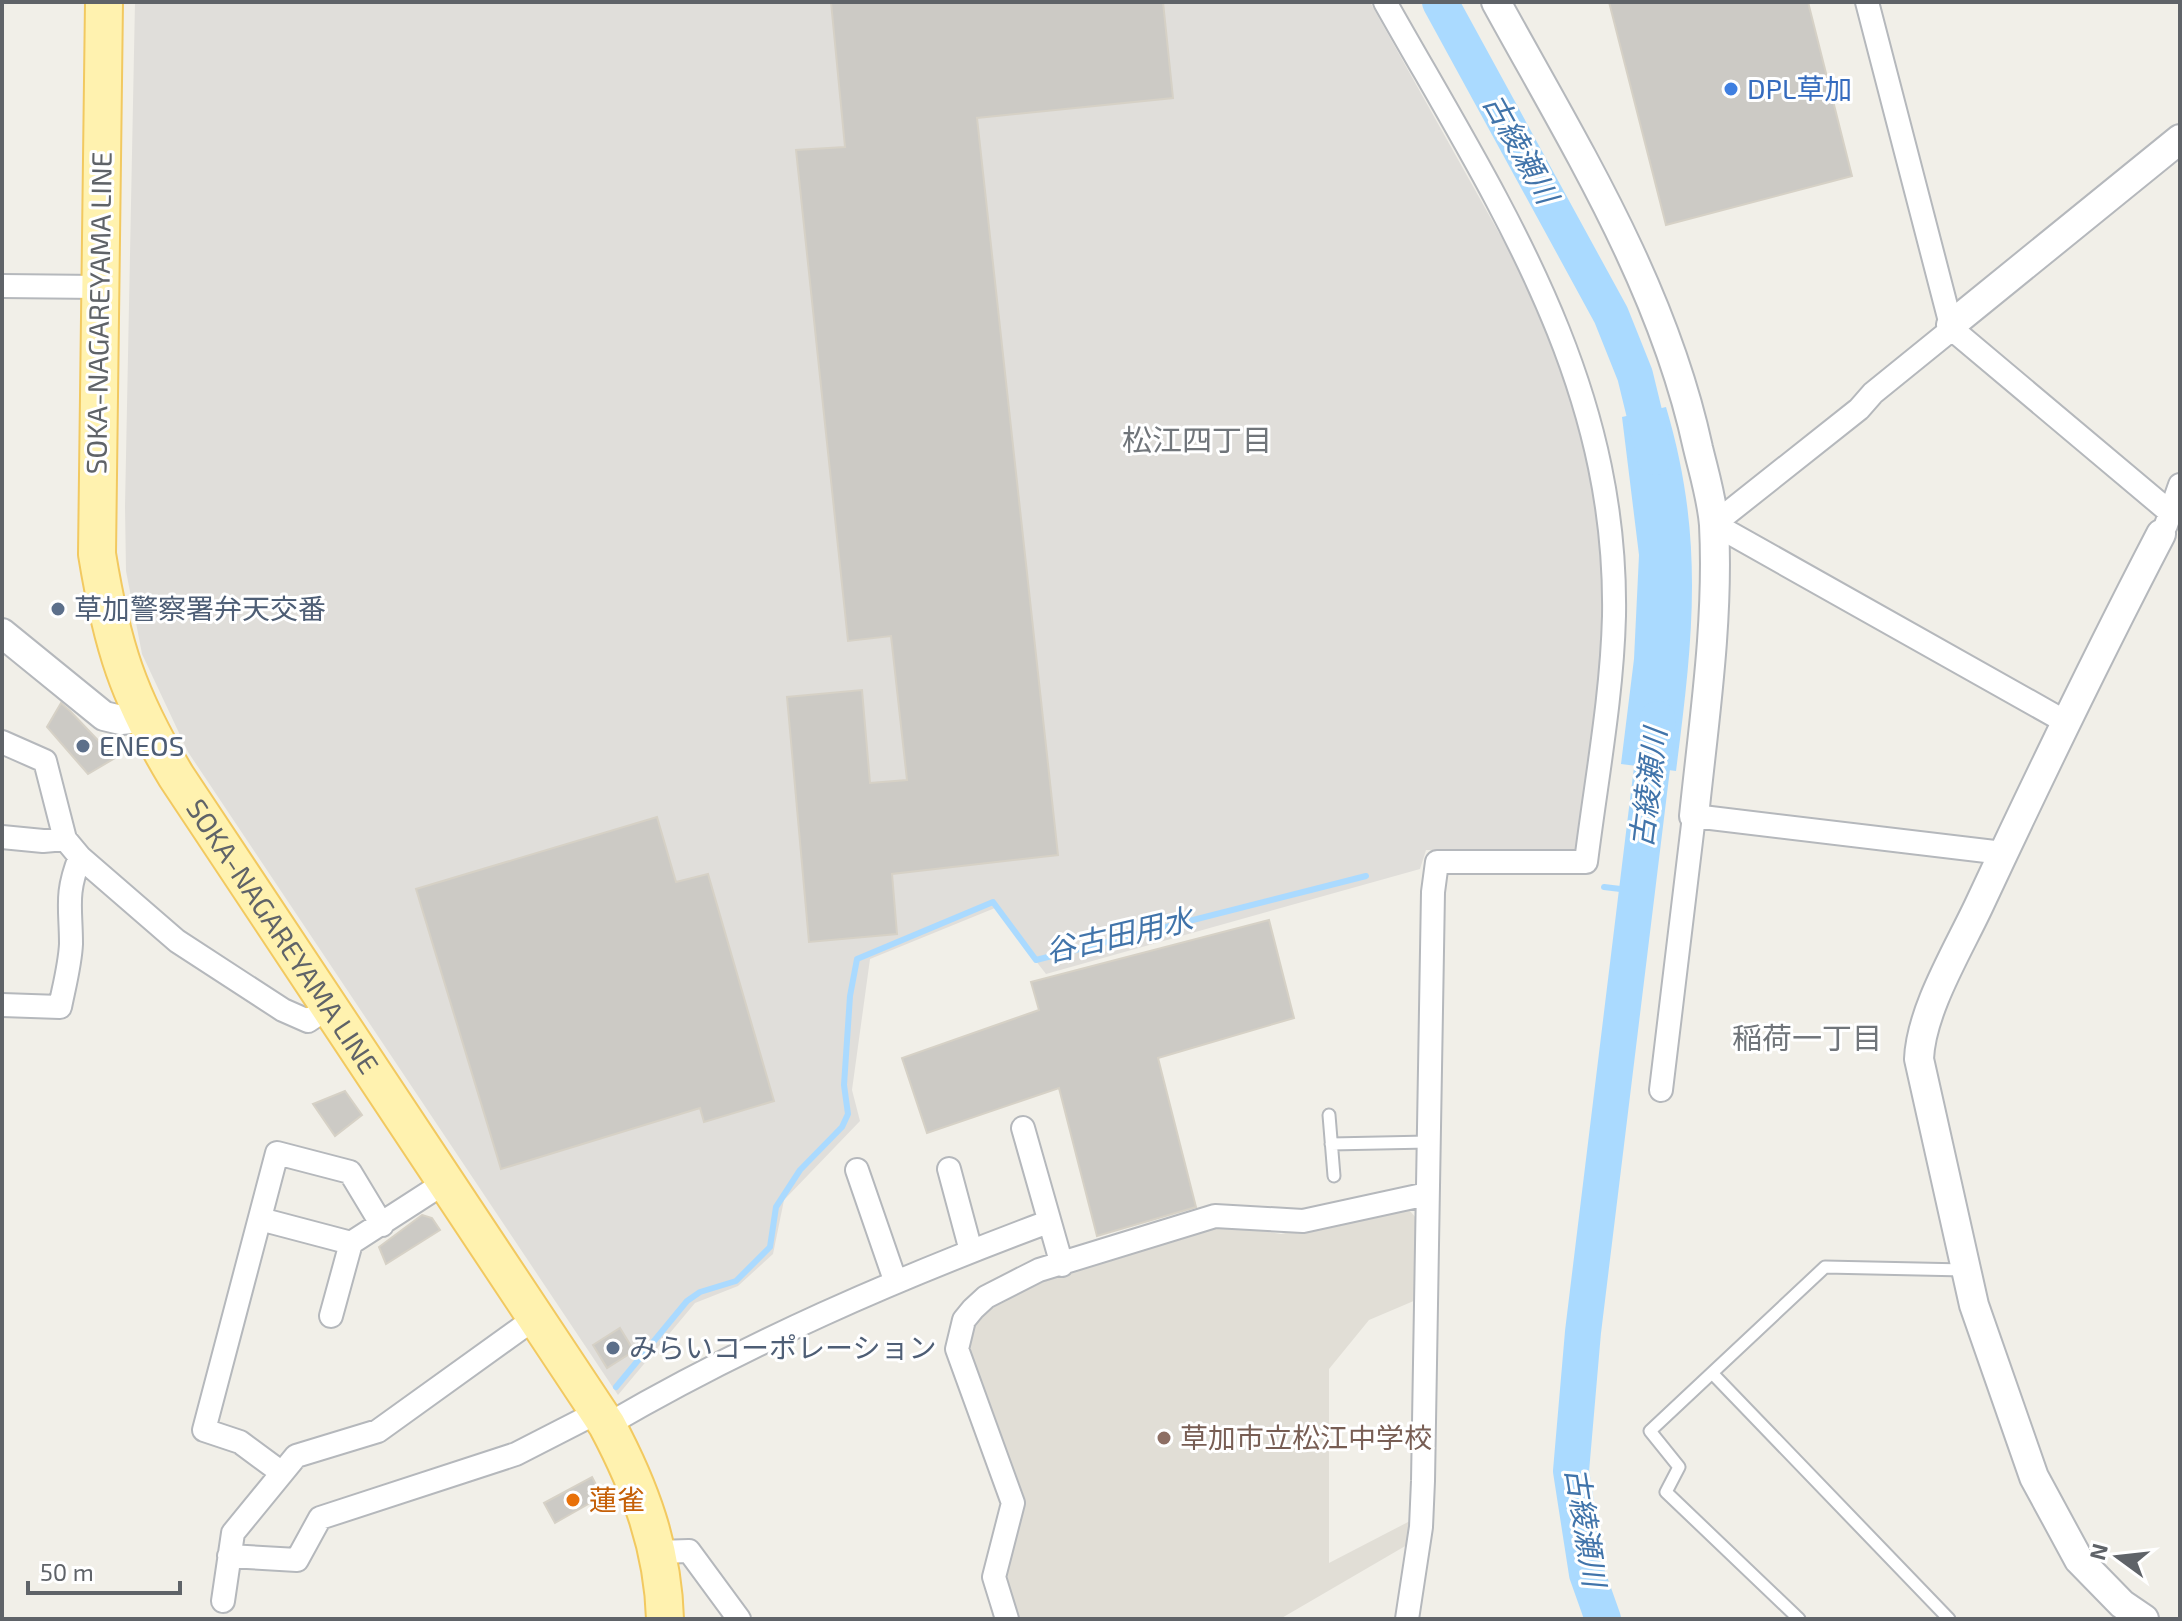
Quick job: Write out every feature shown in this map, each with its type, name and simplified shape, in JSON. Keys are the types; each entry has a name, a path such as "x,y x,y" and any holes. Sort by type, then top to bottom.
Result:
{"main road":[{"name":"SOKA-NAGAREYAMA LINE","path":"104,2 97,554 107,619 141,718 444,1183 603,1419 643,1498 658,1552 665,1619"}],"street":[{"path":"1385,2 1536,276 1562,332 1595,436 1606,493 1612,560 1612,652 1586,862 1437,862 1433,892 1422,1511 1407,1619"},
{"path":"1496,2 1629,247 1654,304 1688,403 1714,524 1710,647 1694,816 1661,1090"},
{"path":"1867,2 1952,327 2167,524"},
{"path":"1714,524 1859,409 1873,393 2180,139"},
{"path":"2,286 99,287"},
{"path":"2144,1619 2122,1604 2079,1560 2034,1477 1966,1270 1919,1059 1919,1045 1948,972 2064,721 2167,524 2180,485"},
{"path":"1714,524 2064,721"},
{"path":"2,633 104,716 121,720 141,718"},
{"path":"2,742 45,761 65,839 80,857 177,941 283,1010 308,1021 329,1007"},
{"path":"1694,816 2003,853"},
{"path":"2,837 43,841 65,839"},
{"path":"2,1005 60,1007 71,945 67,908 71,878 80,857"},
{"path":"1023,1128 1062,1265"},
{"path":"282,1473 240,1442 204,1430 277,1153 350,1172 382,1225"},
{"path":"949,1169 971,1251"},
{"path":"857,1170 895,1280"},
{"path":"331,1316 351,1243 444,1183"},
{"path":"1007,1619 994,1577 1013,1503 957,1349 958,1334 964,1320 986,1297 1018,1278 1215,1216 1303,1221 1427,1194"},
{"path":"260,1219 351,1243"},
{"path":"229,1556 297,1560 320,1518 516,1454 603,1419 895,1280 1048,1222"},
{"path":"223,1601 233,1533 296,1456 378,1431 535,1318"},
{"path":"658,1552 689,1551 739,1619"}],"lane":[{"path":"1329,1115 1334,1176"},
{"path":"1331,1144 1428,1142"},
{"path":"1799,1619 1666,1492 1679,1467 1650,1431 1825,1267 1966,1270"},
{"path":"1712,1373 1949,1619"}],"shaded area":[{"path":"135,2 1370,2 1546,317 1590,470 1604,566 1604,645 1576,851 1426,850 1420,869 1046,974 995,908 870,959 852,1090 860,1121 784,1200 773,1254 738,1286 695,1303 618,1395 188,752 142,654 126,571 125,507"},
{"name":"草加市立松江中学校","path":"1398,1209 1410,1211 1417,1219 1416,1300 1369,1320 1329,1369 1329,1563 1410,1521 1407,1545 1280,1619 1017,1619 1001,1580 1022,1507 967,1348 975,1318 1000,1299 1084,1265 1205,1228 1227,1225 1281,1234"}],"water":[{"path":"1666,407 1678,455 1691,545 1691,632 1676,771 1621,764 1634,659 1639,555 1622,417"}],"building":[{"path":"831,2 1163,2 1173,98 977,118 1058,855 892,874 897,934 809,942 787,697 862,690 870,783 907,780 891,636 848,641 796,150 845,147"},
{"name":"DPL草加","path":"1609,2 1808,2 1852,176 1666,225"},
{"path":"61,703 115,758 88,774 47,727"},
{"path":"657,817 676,882 708,874 774,1101 704,1122 700,1108 501,1169 416,889"},
{"path":"1269,920 1294,1018 1158,1058 1196,1207 1097,1236 1059,1088 927,1133 902,1058 1039,1010 1031,982"},
{"path":"345,1091 362,1115 335,1136 313,1104"},
{"path":"422,1215 432,1218 440,1230 386,1264 379,1247"},
{"path":"620,1328 634,1351 607,1368 593,1345"},
{"path":"592,1477 602,1496 555,1523 544,1503"}],"waterway":[{"name":"古綾瀬川","path":"1440,2 1611,315 1635,375 1655,457"},
{"name":"古綾瀬川","path":"1603,1619 1587,1574 1571,1471 1583,1332 1658,719"},
{"name":"谷古田用水","path":"616,1387 687,1301 700,1292 736,1281 770,1247 776,1207 800,1170 842,1127 848,1114 844,1085 850,996 857,959 993,902 1036,960 1366,876"},
{"name":"谷古田用水","path":"1604,887 1637,891"}],"place":[{"name":"DPL草加","path":"1731,89"},
{"name":"草加警察署弁天交番","path":"58,609"},
{"name":"ENEOS","path":"83,746"},
{"name":"みらいコーポレーション","path":"613,1348"},
{"name":"草加市立松江中学校","path":"1164,1438"},
{"name":"蓮雀","path":"573,1500"}],"district":[{"name":"松江四丁目","path":"1197,441"},
{"name":"稲荷一丁目","path":"1807,1039"}]}
